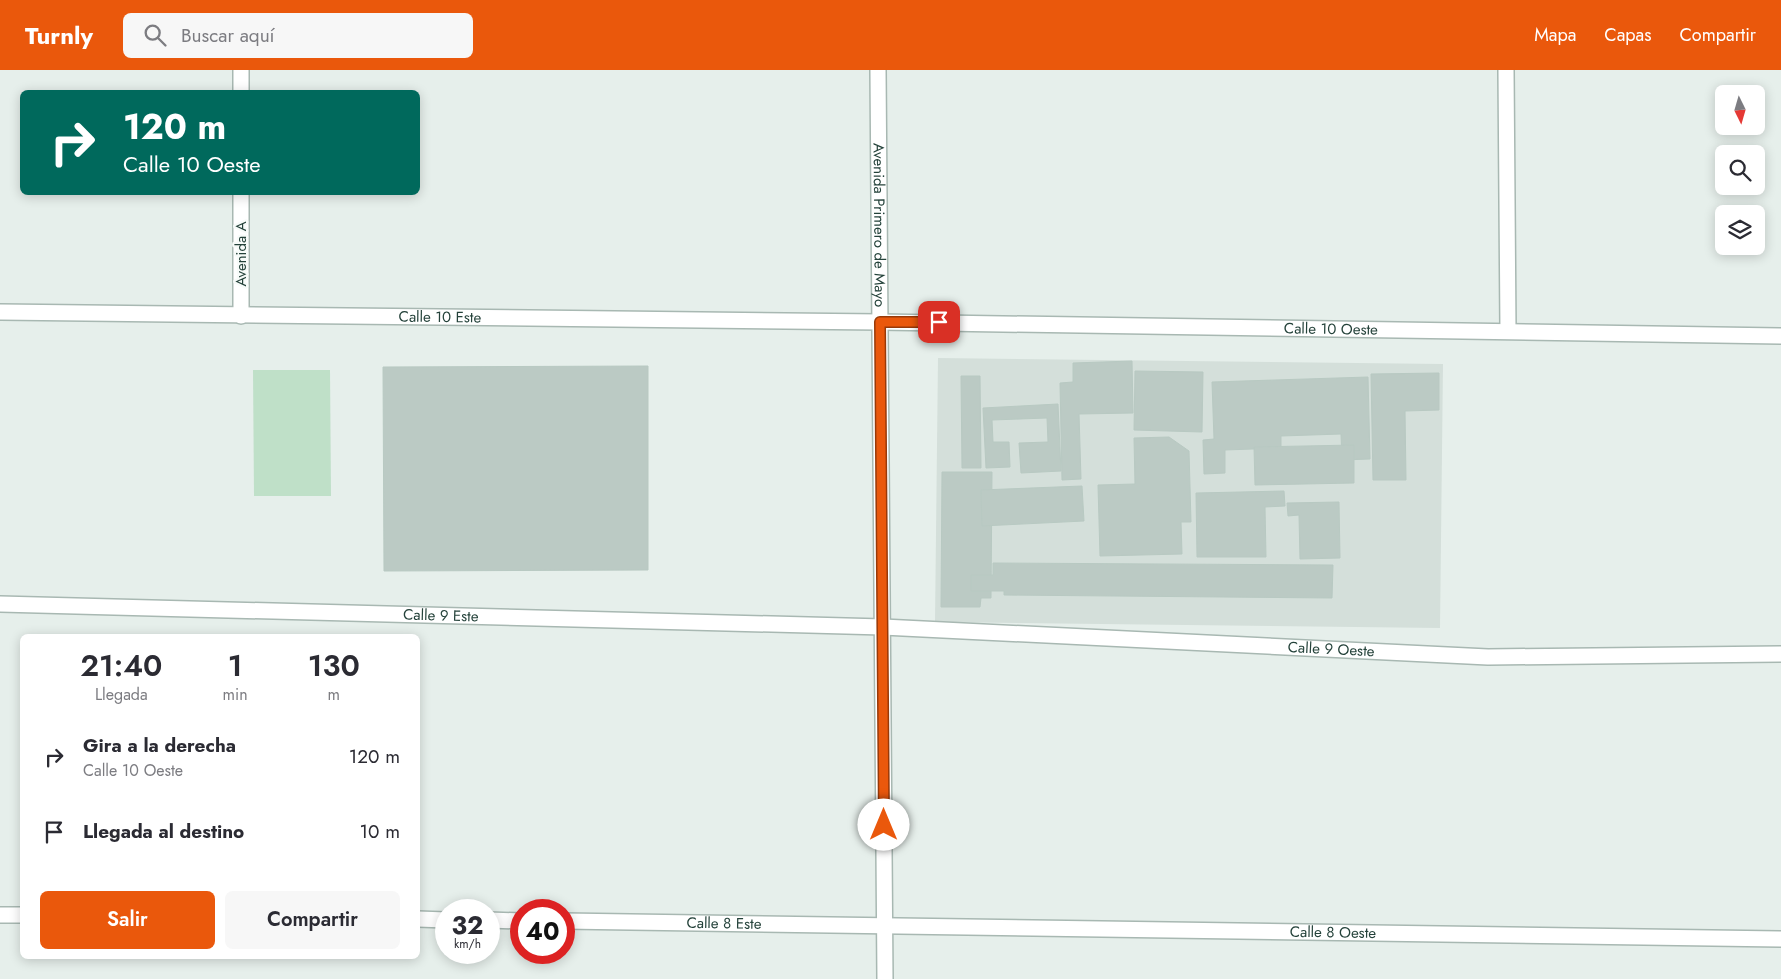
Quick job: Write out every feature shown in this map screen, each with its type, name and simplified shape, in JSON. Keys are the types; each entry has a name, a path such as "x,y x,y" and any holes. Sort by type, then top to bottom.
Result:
{"street":[{"path":"241,70 241,90"},
{"name":"Avenida Primero de Mayo","path":"878,70 885,979"},
{"path":"1506,70 1508,331"},
{"name":"Avenida A","path":"241,195 241,316"},
{"name":"Calle 10 Este","path":"0,312 880,322"},
{"name":"Calle 10 Oeste","path":"880,322 1781,336"},
{"name":"Calle 9 Este","path":"0,604 883,627"},
{"name":"Calle 9 Oeste","path":"883,627 1488,658 1781,654"},
{"path":"0,915 20,916"},
{"path":"420,920 435,920"},
{"name":"Calle 8 Este","path":"575,921 884,924"},
{"name":"Calle 8 Oeste","path":"884,924 1781,939"}],"shaded area":[{"path":"938,358 1443,364 1440,628 935,622"}],"green space":[{"path":"253,370 330,370 331,496 254,496"}],"building":[{"path":"1132,361 1133,413 1079,414 1081,479 1062,480 1060,383 1073,382 1073,363"},
{"path":"648,366 648,570 384,571 383,367"},
{"path":"1135,371 1203,372 1202,432 1134,430"},
{"path":"1439,373 1439,410 1405,411 1406,480 1373,480 1371,374"},
{"path":"961,376 980,376 981,468 962,468"},
{"path":"1368,377 1370,459 1342,460 1341,434 1281,436 1281,448 1225,450 1225,473 1204,474 1203,440 1214,439 1212,382"},
{"path":"1058,404 1061,471 1021,473 1019,443 1048,442 1047,418 992,420 993,442 1009,442 1010,467 986,468 983,408"},
{"path":"1169,437 1189,451 1191,522 1181,522 1182,554 1100,556 1098,485 1135,484 1134,438"},
{"path":"1354,445 1354,483 1255,485 1254,447"},
{"path":"942,472 992,472 991,598 981,598 980,607 941,607"},
{"path":"1082,486 1084,521 982,526 981,490"},
{"path":"1284,491 1285,506 1265,507 1266,557 1197,557 1196,493"},
{"path":"1339,502 1340,558 1300,559 1299,515 1288,516 1287,503"},
{"path":"993,563 1333,565 1332,598 1004,595 1004,591 971,591 971,575 993,575"}],"route":[{"path":"884,825 880,322 939,322"}]}
